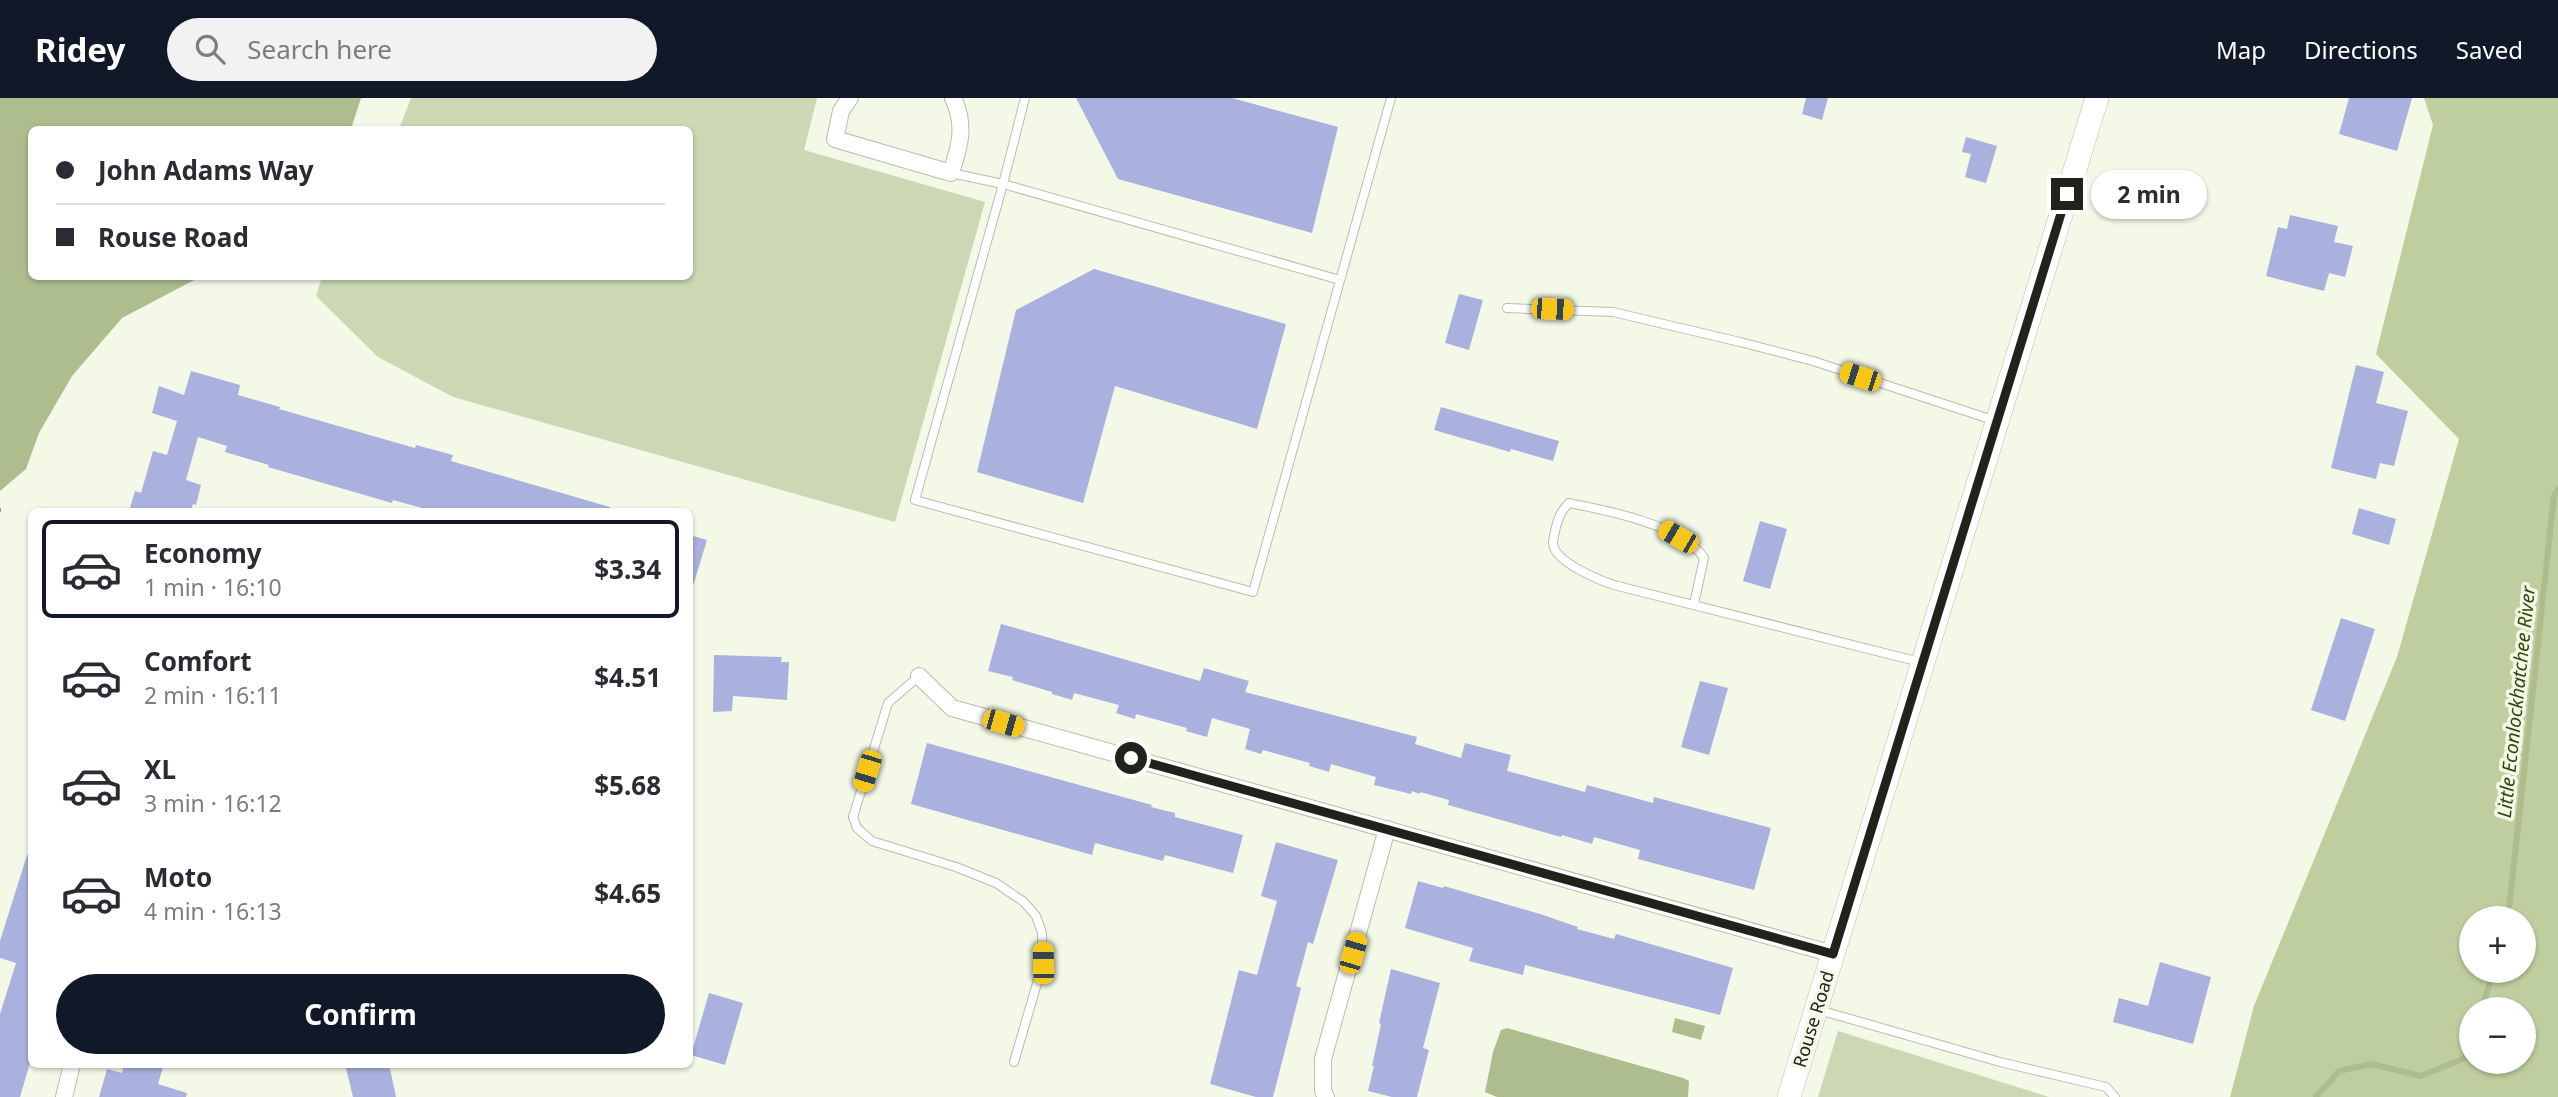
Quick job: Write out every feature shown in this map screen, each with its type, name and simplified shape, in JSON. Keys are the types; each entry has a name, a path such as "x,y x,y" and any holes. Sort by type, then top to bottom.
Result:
{"street":[{"path":"850,98 841,111 835,139 951,173 962,132 962,122 953,98"},
{"name":"Rouse Road","path":"1789,1097 2097,98"},
{"path":"919,676 952,708 1833,954"},
{"path":"1325,1097 1323,1059 1387,830"},
{"path":"64,1097 71,1068"}],"lane":[{"path":"1026,98 915,500 1253,592 1391,98"},
{"path":"951,173 1003,184 1340,280"},
{"path":"1507,308 1613,312 1813,361 1998,422"},
{"path":"1694,604 1703,558 1698,549 1658,526 1611,511 1569,503 1560,512 1553,542 1555,552 1575,568 1596,579 1614,585 1923,662"},
{"path":"919,676 888,704 853,817 858,828 872,841 957,867 996,883 1024,902 1036,916 1042,933 1043,963 1014,1062"},
{"path":"1816,1009 2000,1062 2106,1087 2115,1097"}],"shaded area":[{"path":"0,98 361,98 352,126 28,126 28,280 194,280 122,318 72,376 39,433 26,469 0,491"},
{"path":"411,98 817,98 804,150 985,202 895,522 453,397 378,357 316,296 321,280 693,280 693,126 400,126"},
{"path":"2424,98 2558,98 2558,1097 2230,1097 2254,1006 2397,657 2459,439 2376,354 2433,125"},
{"path":"1675,1018 1705,1026 1701,1040 1672,1032"},
{"path":"1507,1028 1683,1078 1689,1081 1688,1097 1497,1097 1485,1092 1493,1052 1501,1030"},
{"path":"1838,1031 2049,1097 1818,1097"}],"building":[{"path":"1076,98 1232,98 1338,127 1312,233 1118,179"},
{"path":"1806,98 1828,98 1822,120 1802,114"},
{"path":"2349,98 2412,98 2397,151 2339,134"},
{"path":"1966,137 1997,146 1986,183 1965,177 1971,154 1962,152"},
{"path":"2290,215 2338,226 2334,242 2353,246 2345,277 2329,273 2324,291 2266,276 2278,227 2287,229"},
{"path":"1094,269 1286,324 1257,429 1115,386 1083,503 977,472 1016,310"},
{"path":"1459,294 1483,300 1469,350 1445,343"},
{"path":"2356,365 2384,372 2376,403 2408,411 2394,466 2380,463 2376,479 2331,468"},
{"path":"191,371 240,385 238,395 280,407 279,409 415,448 416,445 453,455 451,461 610,508 422,508 393,500 392,503 268,467 269,465 225,452 227,446 198,437 186,480 201,485 196,505 193,504 192,508 130,508 135,491 141,493 153,451 167,455 177,421 152,413 159,386 184,395"},
{"path":"1441,407 1559,441 1553,461 1511,449 1510,452 1434,430"},
{"path":"2359,508 2396,519 2389,545 2352,534"},
{"path":"1760,521 1787,529 1770,589 1743,581"},
{"path":"693,536 707,540 693,586"},
{"path":"2341,618 2375,629 2345,721 2311,710"},
{"path":"1001,624 1200,681 1204,668 1249,681 1245,692 1417,737 1415,744 1461,758 1465,743 1511,755 1507,771 1585,792 1587,785 1653,803 1654,797 1771,828 1754,890 1638,859 1640,850 1594,837 1592,844 1562,835 1561,837 1448,805 1449,800 1420,792 1412,791 1411,794 1374,785 1376,777 1331,764 1329,772 1309,766 1310,763 1263,750 1261,754 1245,749 1250,729 1212,718 1207,737 1186,731 1187,728 1136,714 1135,719 1116,713 1119,705 1074,693 1072,700 1012,680 1013,677 988,671"},
{"path":"714,655 782,657 781,662 789,662 787,700 733,696 732,711 713,712"},
{"path":"1700,681 1728,688 1709,755 1681,747"},
{"path":"927,743 1152,805 1151,807 1175,813 1175,817 1243,835 1233,873 1165,855 1163,861 1095,843 1092,855 911,804"},
{"path":"1276,842 1338,860 1313,944 1308,942 1296,986 1301,988 1273,1097 1256,1097 1210,1084 1239,970 1257,975 1277,901 1261,896"},
{"path":"28,855 28,1068 20,1097 0,1097 0,1014 16,963 0,958 0,941"},
{"path":"1418,881 1540,914 1578,927 1577,929 1614,939 1616,934 1733,968 1720,1015 1525,965 1523,975 1469,961 1473,948 1405,928"},
{"path":"2160,962 2211,977 2193,1044 2113,1022 2119,998 2148,1006"},
{"path":"1391,969 1440,983 1423,1048 1429,1050 1417,1097 1392,1097 1368,1091"},
{"path":"709,993 743,1003 725,1065 693,1056"},
{"path":"123,1068 163,1068 158,1084 187,1093 186,1097 99,1097 107,1069 122,1073"},
{"path":"346,1068 390,1068 396,1097 353,1097"}],"waterway":[{"name":"Little Econlockhatchee River","path":"2509,906 2554,496 2558,489"},
{"name":"Little Econlockhatchee River","path":"2485,997 2490,983"},
{"name":"Little Econlockhatchee River","path":"2316,1097 2339,1071 2371,1064 2421,1076 2459,1060"}],"route":[{"path":"1131,758 1833,954 2067,194"}]}
